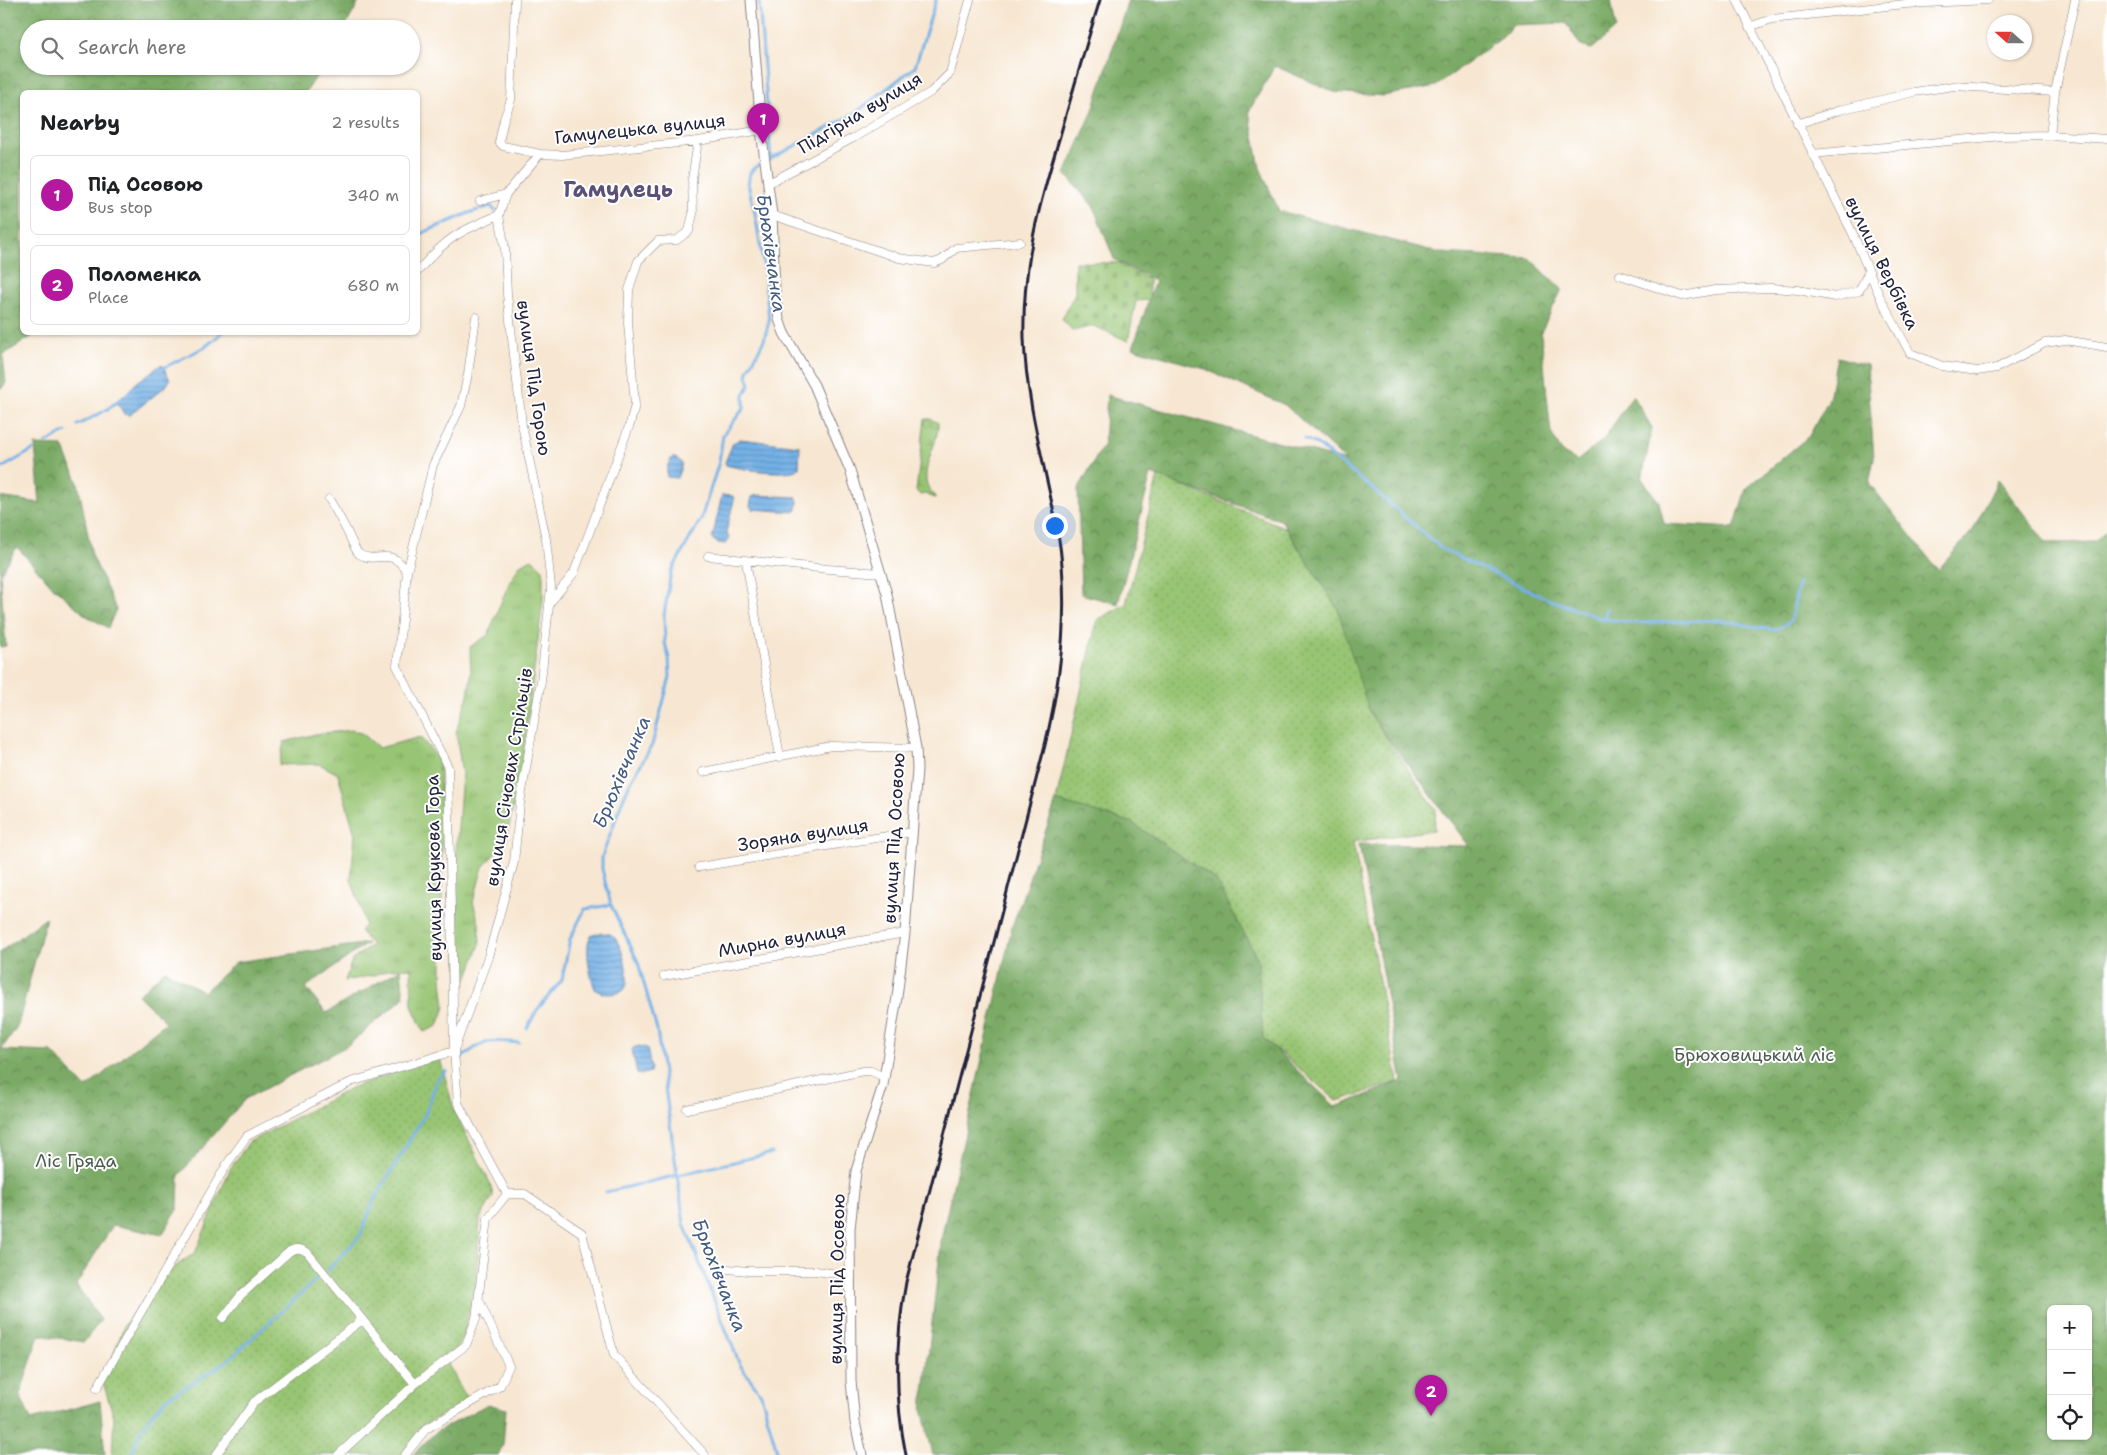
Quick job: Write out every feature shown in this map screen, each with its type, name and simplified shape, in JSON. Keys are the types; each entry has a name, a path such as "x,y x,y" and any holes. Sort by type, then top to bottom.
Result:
{"street":[{"path":"515,0 511,100 504,119 499,142 503,146 540,154"},
{"path":"751,0 761,130"},
{"name":"Підгірна вулиця","path":"769,183 855,137 931,92 950,73 970,0"},
{"name":"вулиця Вербівка","path":"1737,0 1910,353 1942,366 1977,371 1997,368 2045,343 2065,340 2107,347"},
{"path":"1750,26 1772,19 1905,4 1988,0"},
{"path":"2050,135 2055,92 2075,0"},
{"path":"1797,124 1840,110 1914,92 1954,86 2055,92"},
{"name":"Гамулецька вулиця","path":"506,194 540,154 562,154 698,141 761,130"},
{"name":"вулиця Під Осовою","path":"761,130 769,183 775,291 779,320 814,385 845,454 881,572 891,613 916,748 917,769 905,933 897,997 884,1078 856,1171 850,1229 851,1381 855,1422 862,1455"},
{"path":"1812,154 2002,136 2050,135 2107,139"},
{"path":"549,604 574,573 630,424 635,405 628,323 629,290 638,261 654,244 658,241 677,240 689,232 693,214 692,179 698,141"},
{"path":"420,269 444,243 464,229 500,215 506,194 480,200"},
{"name":"вулиця Під Горою","path":"500,215 522,425 546,539 551,587 549,604"},
{"path":"772,215 899,258 934,263 942,260 956,248 1020,242"},
{"path":"1620,274 1682,296 1715,290 1771,288 1798,290 1834,297 1859,291 1869,271"},
{"name":"вулиця Крукова Гора","path":"454,1051 448,768 397,666 408,572 433,465 461,406 468,374 476,317"},
{"path":"329,499 346,527 357,552 363,556 392,558 401,561 408,572"},
{"path":"708,556 881,572"},
{"path":"746,561 780,757"},
{"name":"вулиця Січових Стрільців","path":"506,1194 458,1103 454,1051 488,957 514,862 520,803 541,681 549,604"},
{"path":"703,772 831,746 916,748"},
{"name":"Зоряна вулиця","path":"699,868 912,832"},
{"name":"Мирна вулиця","path":"664,976 905,933"},
{"path":"97,1388 227,1164 247,1136 351,1082 454,1051"},
{"path":"687,1110 863,1071 872,1071 884,1078"},
{"path":"338,1455 415,1384 466,1345 476,1319 488,1218 506,1194 525,1194 582,1233 614,1355 705,1455"},
{"path":"223,1318 241,1295 290,1251 296,1248 302,1249 307,1252 415,1384"},
{"path":"718,1268 748,1271 816,1270 850,1276"},
{"path":"405,1455 426,1429 500,1386 509,1366 478,1298"},
{"path":"216,1455 254,1402 362,1320"}],"green space":[{"path":"0,0 360,0 349,20 20,20 20,75 317,75 307,90 20,90 20,335 34,335 3,355 6,383 0,390"},
{"name":"Брюховицький ліс","path":"1128,0 1611,0 1616,28 1592,49 1581,46 1566,23 1512,25 1503,37 1436,86 1383,96 1334,92 1275,66 1249,111 1260,168 1279,211 1441,253 1529,258 1562,289 1541,332 1551,433 1563,453 1577,461 1604,439 1633,395 1652,428 1642,479 1659,502 1664,524 1734,528 1746,489 1809,436 1829,399 1837,357 1867,365 1874,458 1869,483 1938,570 1973,530 1998,480 2046,543 2094,542 2107,529 2107,1455 933,1455 922,1409 942,1235 1012,927 1056,801 1131,822 1216,880 1258,960 1263,1038 1336,1107 1402,1081 1359,844 1469,846 1361,702 1338,610 1282,521 1151,474 1118,604 1081,594 1078,489 1104,444 1107,395 1346,461 1285,405 1205,369 1133,348 1155,281 1114,259 1093,206 1065,174 1092,113"},
{"path":"1075,262 1119,263 1149,280 1149,300 1136,301 1128,341 1094,326 1073,331 1062,319 1075,293"},
{"path":"925,419 931,419 938,423 938,431 926,471 926,480 935,498 925,494 920,495 916,491"},
{"path":"35,445 63,446 78,483 92,555 116,609 108,628 85,615 51,585 17,547 0,575 0,497 40,503"},
{"path":"1158,476 1286,528 1338,610 1370,714 1436,810 1434,830 1353,842 1398,1082 1337,1101 1263,1038 1258,960 1216,880 1131,822 1056,801 1097,620 1126,604"},
{"path":"532,559 543,569 543,600 522,766 506,841 483,867 473,902 479,923 480,944 464,987 458,982 455,868 462,774 456,732 468,695 471,676 470,647 488,635 509,583 520,565"},
{"path":"0,575 6,646 0,647"},
{"path":"353,730 363,734 379,748 420,737 439,759 442,830 442,979 445,1007 438,1026 424,1032 412,1006 411,968 390,969 375,975 345,981 352,960 372,945 360,931 365,925 351,879 355,835 338,774 319,764 279,765 284,742 316,734"},
{"name":"Ліс Гряда","path":"46,918 18,1025 1,1050 52,1052 86,1088 166,1022 138,995 165,970 204,992 236,962 368,943 306,987 326,1013 401,969 404,998 347,1046 245,1099 179,1175 178,1208 162,1235 113,1225 76,1285 101,1320 84,1342 39,1335 20,1395 31,1420 100,1401 105,1455 0,1455 0,952"},
{"path":"439,1055 454,1110 490,1183 493,1196 480,1219 477,1279 463,1338 448,1364 468,1401 424,1425 401,1455 112,1455 114,1417 103,1383 125,1323 167,1272 195,1253 230,1169 249,1142 353,1087"},
{"path":"488,1404 506,1409 503,1445 498,1455 412,1455 436,1432"}],"water":[{"path":"162,364 170,380 167,385 130,415 124,414 117,402 136,383"},
{"path":"740,439 800,446 799,468 794,471 776,472 726,465 725,462 733,443"},
{"path":"673,457 682,464 677,478 667,477 668,466"},
{"path":"722,495 733,496 734,500 726,533 729,537 725,544 718,543 712,539"},
{"path":"756,495 796,497 798,501 797,510 794,512 752,509 750,506 752,497"},
{"path":"592,934 610,934 619,945 627,970 626,985 621,992 605,994 595,989 589,969 588,953 589,939"},
{"path":"639,1046 647,1048 651,1068 650,1072 640,1075 637,1074 632,1050"}],"waterway":[{"path":"759,0 771,159"},
{"name":"Брюхівчанка","path":"778,1455 761,1394 740,1365 684,1224 657,1030 638,962 611,905 602,869 602,857 629,785 652,745 670,677 669,658 665,643 664,615 671,572 701,519 719,462 723,435 744,408 744,395 750,384 747,376 748,371 764,340 769,321 764,268 748,184 750,173 754,168 854,114 915,67 936,0"},
{"path":"420,234 469,213 491,206 495,211"},
{"path":"161,369 205,347 219,335"},
{"path":"78,425 108,409 120,399"},
{"path":"46,443 66,432"},
{"path":"1304,439 1317,444 1442,549 1548,599 1603,619 1639,623 1719,620 1774,630 1790,622 1799,583"},
{"path":"0,469 33,450"},
{"path":"1603,619 1607,609"},
{"path":"527,1028 537,1010 562,980 570,939 585,909 611,905"},
{"path":"460,1059 481,1044 487,1042 519,1043"},
{"path":"328,1270 360,1236 373,1202 426,1113 437,1080 446,1071"},
{"path":"606,1192 772,1153"},
{"path":"131,1455 142,1429 166,1399 225,1363 318,1278"}],"railway":[{"path":"906,1455 899,1411 897,1368 902,1304 906,1282 1045,745 1060,667 1064,614 1062,560 1028,387 1024,311 1029,260 1039,211 1100,0"}],"place":[{"name":"Під Осовою","path":"763,144"},
{"name":"Поломенка","path":"1431,1416"}],"district":[{"name":"Гамулець","path":"618,189"}]}
